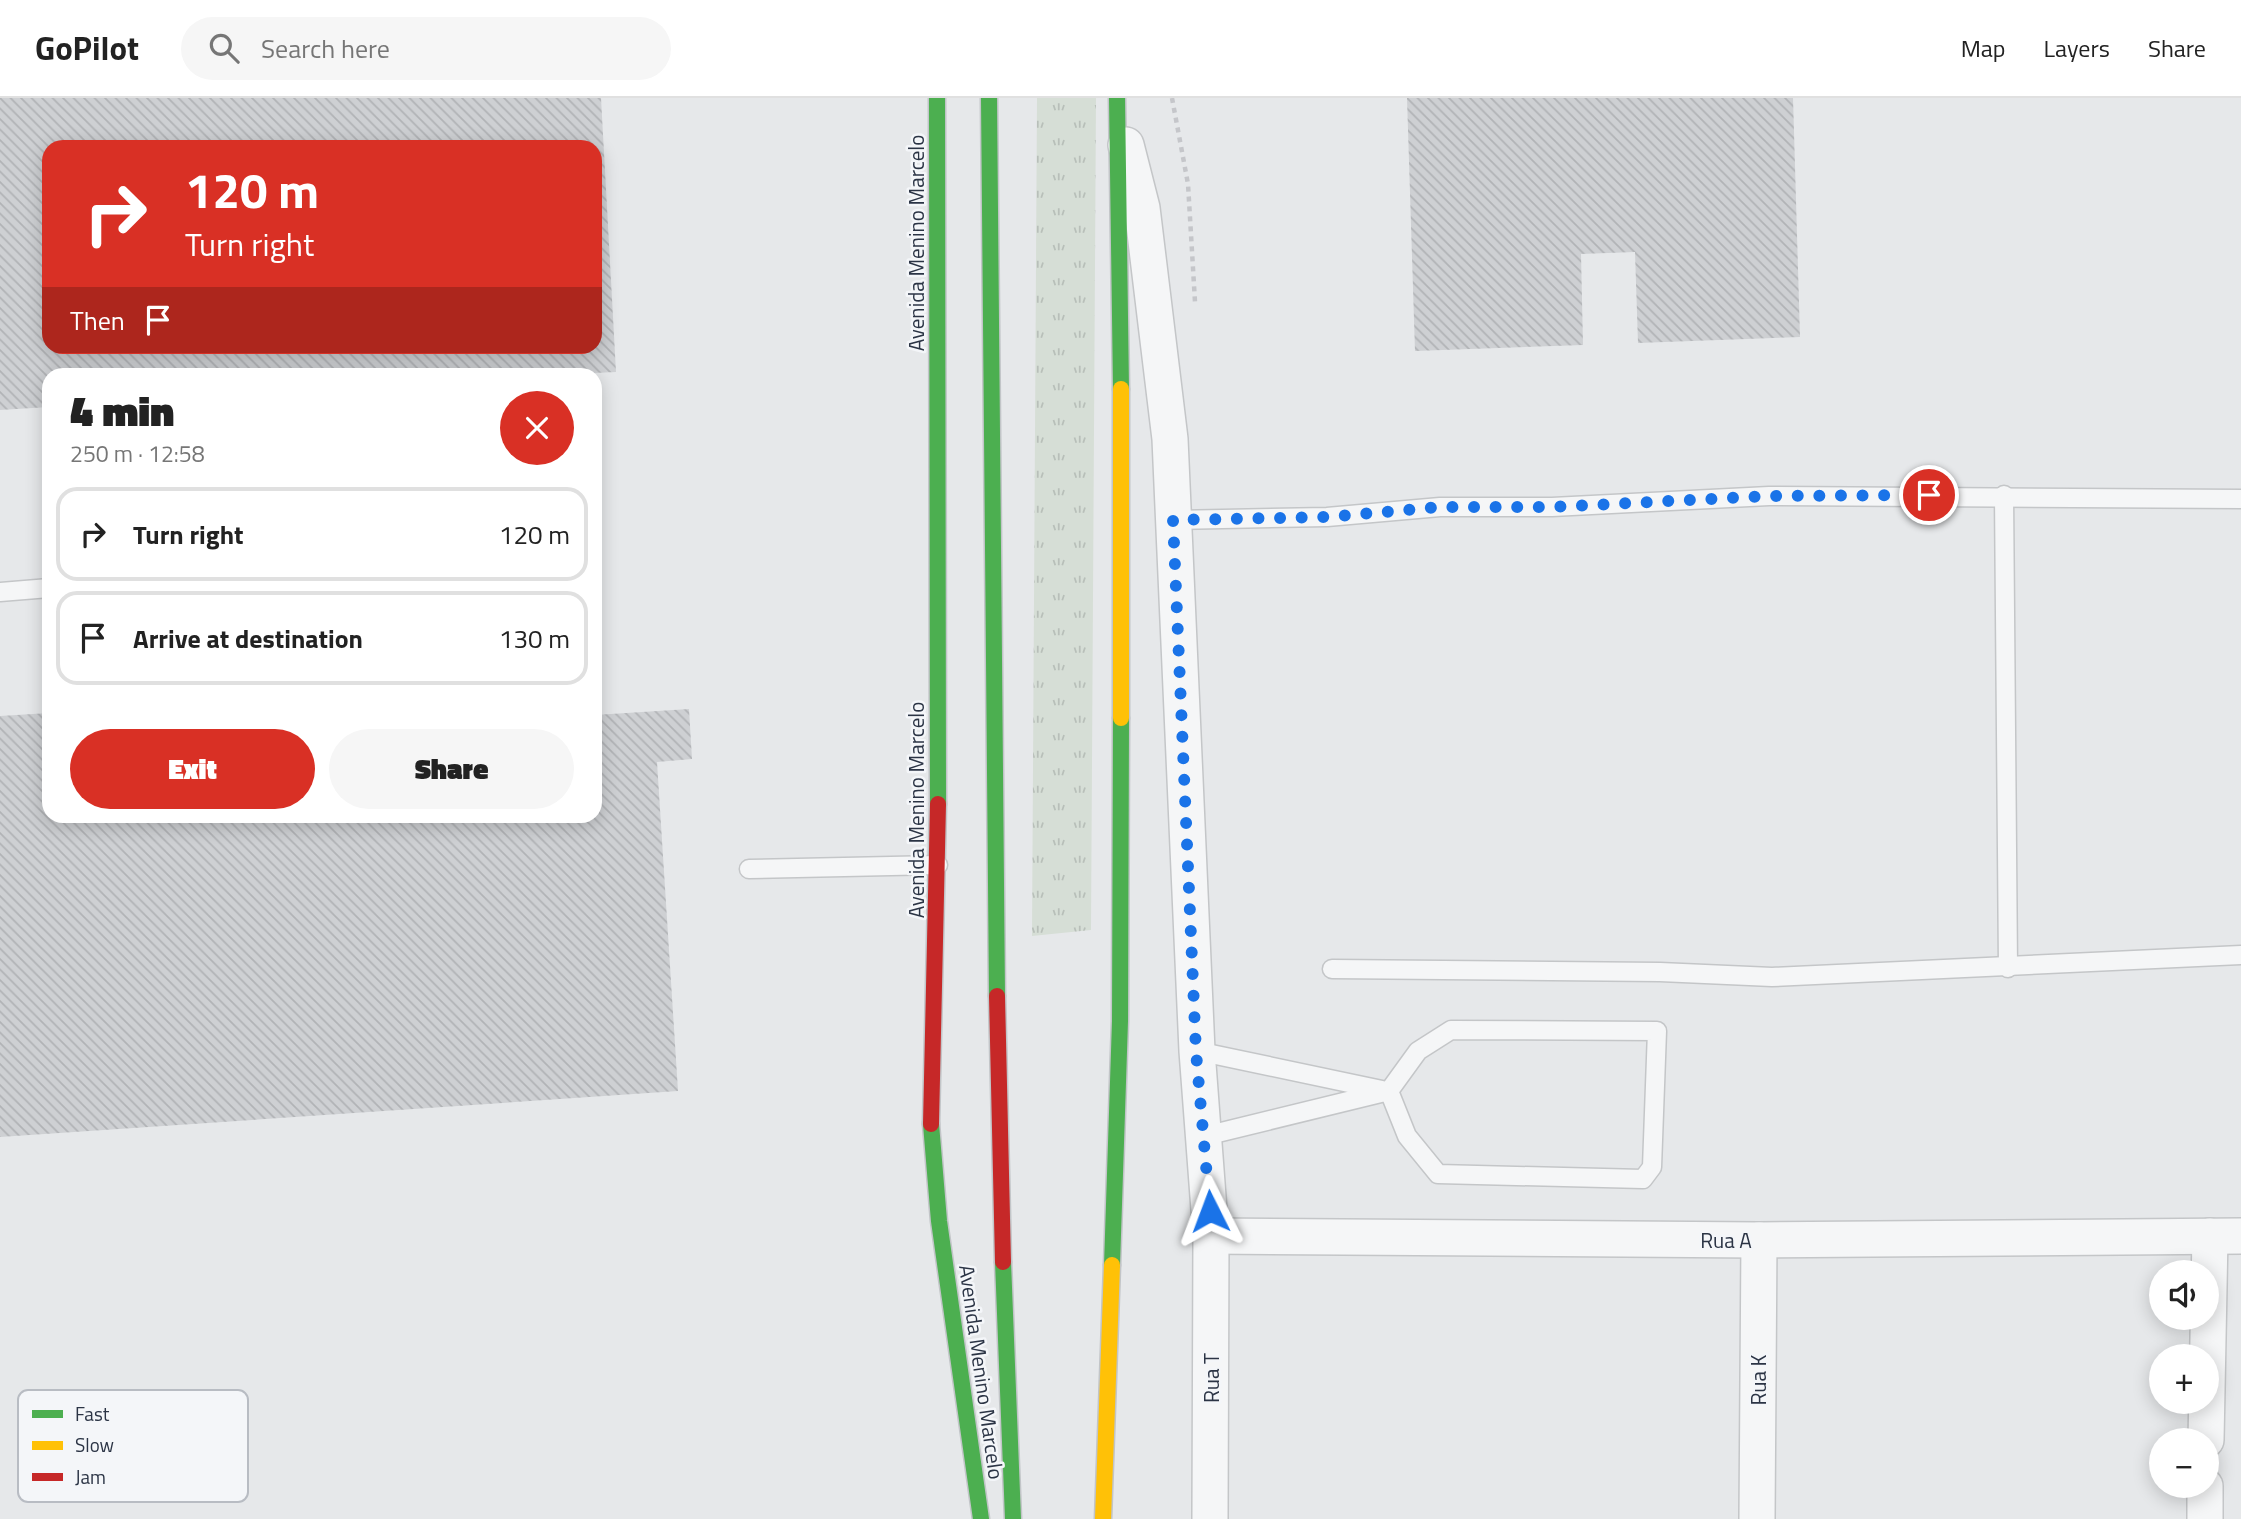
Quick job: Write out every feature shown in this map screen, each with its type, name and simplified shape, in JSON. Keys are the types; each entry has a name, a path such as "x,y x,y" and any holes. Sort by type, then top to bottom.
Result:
{"main road":[{"name":"Avenida Menino Marcelo","path":"937,98 938,865 930,1118 939,1222 981,1519"},
{"path":"989,98 996,868 1006,1385 1013,1519"},
{"path":"1103,1519 1120,1021 1122,440 1117,103"}],"street":[{"name":"Rua T","path":"1117,103 1142,208 1170,439 1196,1052 1205,1136 1211,1236 1210,1519"},
{"name":"Rua A","path":"1211,1236 1759,1240 2226,1236"},
{"path":"2207,1428 2226,1236"},
{"name":"Rua K","path":"1757,1519 1759,1240"},
{"path":"2205,1498 2205,1519"}],"lane":[{"path":"1173,520 1328,517 1440,507 1552,507 1769,496 2004,495 2241,499"},
{"path":"2004,495 2008,968"},
{"path":"0,592 42,589"},
{"path":"749,869 938,865"},
{"path":"1332,969 1660,972 1772,977 2241,955"},
{"path":"1205,1136 1389,1091 1418,1051 1451,1030 1657,1031 1652,1167 1643,1178 1438,1174 1407,1136 1389,1091"},
{"path":"1196,1052 1389,1091"}],"green space":[{"path":"1037,98 1096,98 1091,930 1032,936"}],"building":[{"path":"0,98 601,98 616,372 602,373 602,368 42,368 42,407 0,410"},
{"path":"1407,98 1793,98 1800,337 1638,343 1635,252 1581,254 1583,345 1415,351"},
{"path":"689,709 692,759 657,762 678,1091 0,1137 0,716 42,713 42,823 602,823 602,715"}],"traffic: fast":[{"path":"937,98 938,804"},
{"path":"989,98 997,996"},
{"path":"1117,98 1121,389"},
{"path":"1112,1265 1120,1021 1121,718"},
{"path":"931,1124 939,1221 981,1519"},
{"path":"1003,1262 1013,1519"}],"traffic: slow":[{"path":"1121,389 1121,718"},
{"path":"1103,1519 1112,1265"}],"traffic: jam":[{"path":"931,1124 938,804"},
{"path":"997,996 1003,1262"}],"route":[{"path":"1210,1211 1196,1052 1173,520 1328,517 1440,507 1552,507 1769,496 1929,495"}]}
